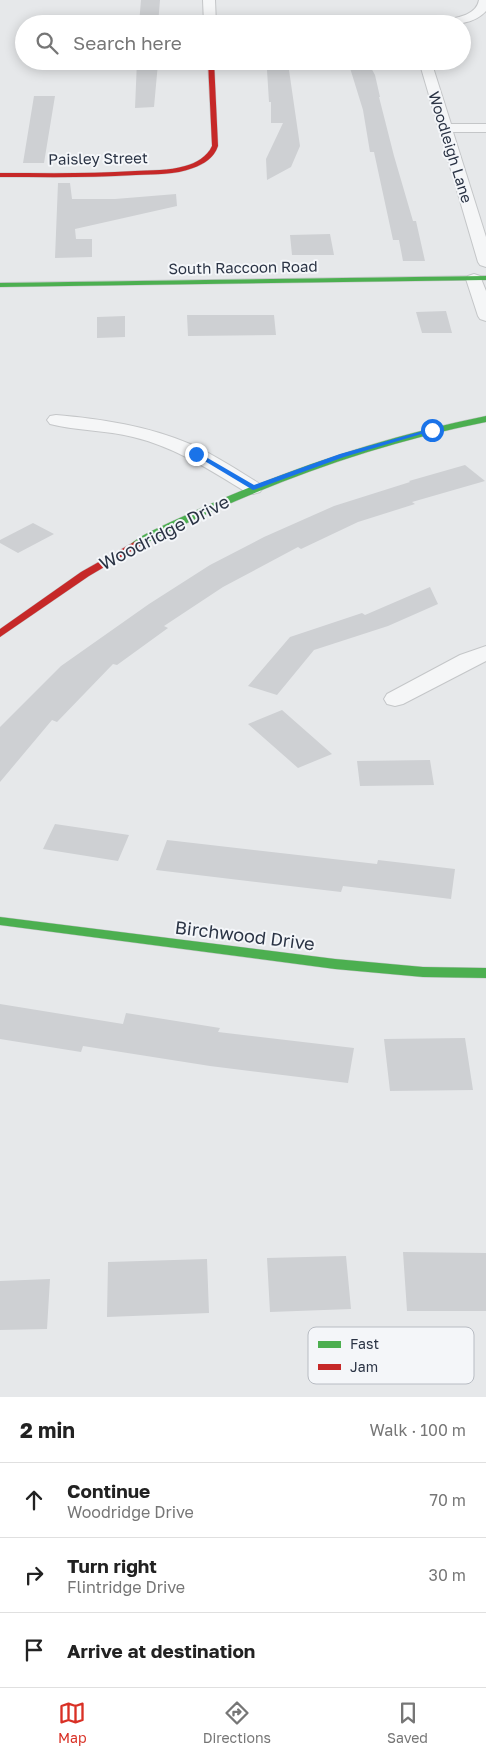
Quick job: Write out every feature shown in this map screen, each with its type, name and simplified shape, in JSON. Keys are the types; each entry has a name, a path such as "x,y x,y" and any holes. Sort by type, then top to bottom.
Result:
{"street":[{"path":"209,0 210,15"},
{"path":"471,15 485,6 485,0"},
{"name":"Paisley Street","path":"0,175 149,173 180,169 195,164 212,154 215,146 212,70"},
{"name":"Woodleigh Lane","path":"428,70 486,262"},
{"path":"445,128 486,128"},
{"path":"480,279 486,316"},
{"name":"South Raccoon Road","path":"0,286 480,279"},
{"name":"Woodridge Drive","path":"0,634 36,606 101,564 174,523 253,488 316,464 377,445 486,419"},
{"path":"56,420 111,427 161,440 196,454 253,488"},
{"path":"395,699 468,660 486,653"},
{"name":"Birchwood Drive","path":"0,921 336,964 422,972 486,974"}],"building":[{"path":"141,0 160,0 159,15 140,15"},
{"path":"137,70 157,70 154,107 135,108"},
{"path":"267,70 289,70 300,146 291,167 267,180 266,159 283,123 271,123 271,102 269,102"},
{"path":"351,70 372,70 375,75 394,156 413,221 416,221 425,261 403,261 399,240 393,240 374,152 370,152 363,110"},
{"path":"34,96 55,96 44,163 23,163"},
{"path":"58,183 70,183 72,199 115,199 176,194 177,206 75,229 76,239 92,239 92,257 55,258"},
{"path":"330,234 334,255 292,255 290,235"},
{"path":"446,311 452,333 422,333 416,312"},
{"path":"187,315 274,315 276,335 188,336"},
{"path":"125,316 125,337 97,338 97,317"},
{"path":"465,465 485,481 412,502 415,504 358,522 301,549 298,547 223,587 164,626 168,628 117,665 113,664 57,722 52,720 0,782 0,727 61,666 149,604 210,565 264,537 334,506"},
{"path":"33,523 54,534 18,553 0,543 0,540"},
{"path":"430,587 438,604 388,626 314,650 277,695 248,686 290,637 362,613 365,615"},
{"path":"282,710 332,754 298,768 248,724"},
{"path":"430,760 434,785 360,786 357,761"},
{"path":"55,824 129,835 118,861 43,849"},
{"path":"167,840 377,864 378,860 455,869 451,899 343,886 341,892 156,870"},
{"path":"0,1004 123,1024 126,1013 220,1028 218,1032 354,1048 348,1083 210,1066 83,1046 81,1052 0,1039"},
{"path":"465,1038 473,1090 390,1091 384,1039"},
{"path":"403,1252 486,1253 486,1311 407,1311"},
{"path":"346,1256 351,1309 270,1312 267,1258"},
{"path":"207,1259 209,1313 107,1317 108,1262"},
{"path":"50,1279 47,1329 0,1330 0,1281"}],"traffic: fast":[{"path":"0,285 486,278"},
{"path":"136,544 220,503 306,468 395,439 486,419"},
{"path":"0,921 335,964 423,972 486,973"}],"traffic: jam":[{"path":"0,175 122,174 171,171 189,167 208,157 215,146 211,70"},
{"path":"0,634 85,574 136,544"}],"route":[{"path":"196,454 253,488 342,456 432,430"}]}
